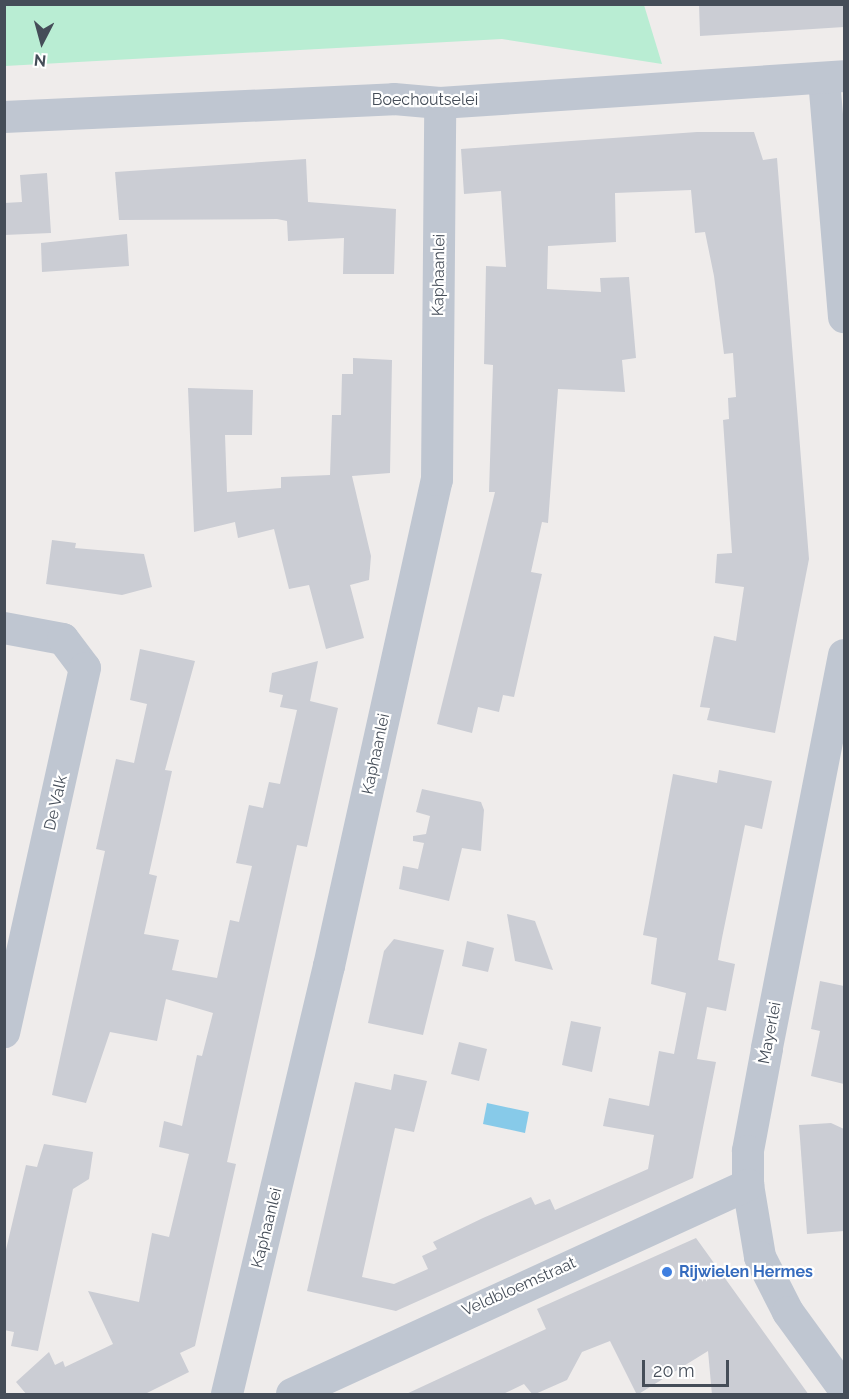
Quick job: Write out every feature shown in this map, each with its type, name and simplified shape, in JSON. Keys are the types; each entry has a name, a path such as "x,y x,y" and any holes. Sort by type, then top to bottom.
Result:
{"street":[{"name":"Boechoutselei","path":"4,117 394,99 440,103 834,78"},
{"path":"834,78 844,317"},
{"name":"Kaphaanlei","path":"227,1395 330,966 437,480 440,103"},
{"name":"De Valk","path":"4,628 63,639 86,668 4,1032"},
{"name":"Mayerlei","path":"844,655 748,1151 748,1185 760,1257 788,1312 844,1389"},
{"name":"Veldbloemstraat","path":"292,1395 748,1185"}],"green space":[{"path":"5,4 644,5 662,64 502,39 5,66"}],"water":[{"path":"487,1103 529,1112 525,1133 483,1124"}],"building":[{"path":"699,4 844,4 844,27 700,36"},
{"path":"697,132 754,132 763,160 777,158 809,559 775,733 707,720 710,708 700,707 714,636 736,641 744,587 715,583 717,554 732,553 723,420 729,419 728,398 736,397 733,353 724,354 714,276 705,232 695,233 691,190 615,193 616,242 548,246 547,289 601,292 600,278 629,277 636,358 622,360 625,392 558,389 548,523 542,522 531,572 542,574 514,697 503,695 499,712 478,707 472,733 437,724 495,492 489,492 493,365 484,364 486,266 506,267 501,191 464,194 461,149"},
{"path":"306,159 308,202 396,209 394,274 343,274 344,238 288,241 287,221 277,219 119,220 115,172"},
{"path":"47,173 51,233 4,235 4,203 22,202 20,175"},
{"path":"127,234 129,266 42,272 41,243"},
{"path":"353,358 392,360 390,473 352,476 371,556 369,580 350,585 364,638 326,649 309,585 289,589 274,529 238,538 235,522 194,532 188,388 253,390 252,435 225,435 227,492 281,488 281,477 330,475 332,415 341,415 342,374 353,374"},
{"path":"52,540 76,543 75,548 144,554 152,587 122,595 46,584"},
{"path":"140,649 195,661 165,770 172,771 149,874 157,876 144,934 179,940 172,970 217,978 230,920 239,922 252,866 236,863 249,805 263,808 269,782 280,784 297,710 280,707 283,695 269,692 272,673 318,661 310,701 338,708 307,847 297,845 227,1162 236,1164 195,1346 180,1353 189,1372 143,1395 27,1395 16,1382 49,1352 55,1365 63,1361 65,1367 113,1344 88,1291 139,1302 152,1233 169,1237 189,1154 159,1147 164,1121 182,1126 197,1055 202,1056 213,1013 166,999 157,1041 110,1032 86,1103 52,1095 105,851 96,849 116,759 134,763 147,704 130,700"},
{"path":"719,770 772,781 762,829 745,825 722,938 718,960 735,964 726,1011 707,1007 697,1059 716,1062 693,1178 396,1311 307,1291 355,1082 391,1090 394,1074 427,1081 414,1132 395,1128 362,1277 394,1284 428,1269 422,1256 437,1249 433,1242 483,1218 531,1197 535,1205 550,1199 555,1210 648,1169 654,1135 603,1126 609,1098 649,1106 659,1051 674,1054 686,993 651,984 657,938 643,935 673,774 717,783"},
{"path":"422,789 481,802 484,810 481,851 462,848 449,901 399,889 403,866 418,869 424,843 413,841 413,836 426,834 430,816 416,812"},
{"path":"507,914 535,921 553,970 515,961"},
{"path":"394,939 444,950 423,1035 368,1023 384,951"},
{"path":"467,941 494,948 488,972 462,966"},
{"path":"820,981 844,986 844,1084 811,1076 820,1031 811,1029"},
{"path":"571,1021 601,1027 592,1072 562,1065"},
{"path":"459,1042 487,1049 479,1081 451,1074"},
{"path":"831,1123 844,1129 844,1231 807,1234 799,1125"},
{"path":"44,1144 93,1152 89,1179 73,1189 38,1351 11,1346 14,1332 4,1330 4,1258 26,1165 37,1167"},
{"path":"696,1238 809,1395 712,1395 708,1351 637,1395 610,1341 582,1352 567,1380 533,1395 524,1384 501,1395 404,1395 546,1329 537,1309"}],"place":[{"name":"Rijwielen Hermes","path":"667,1272"}]}
